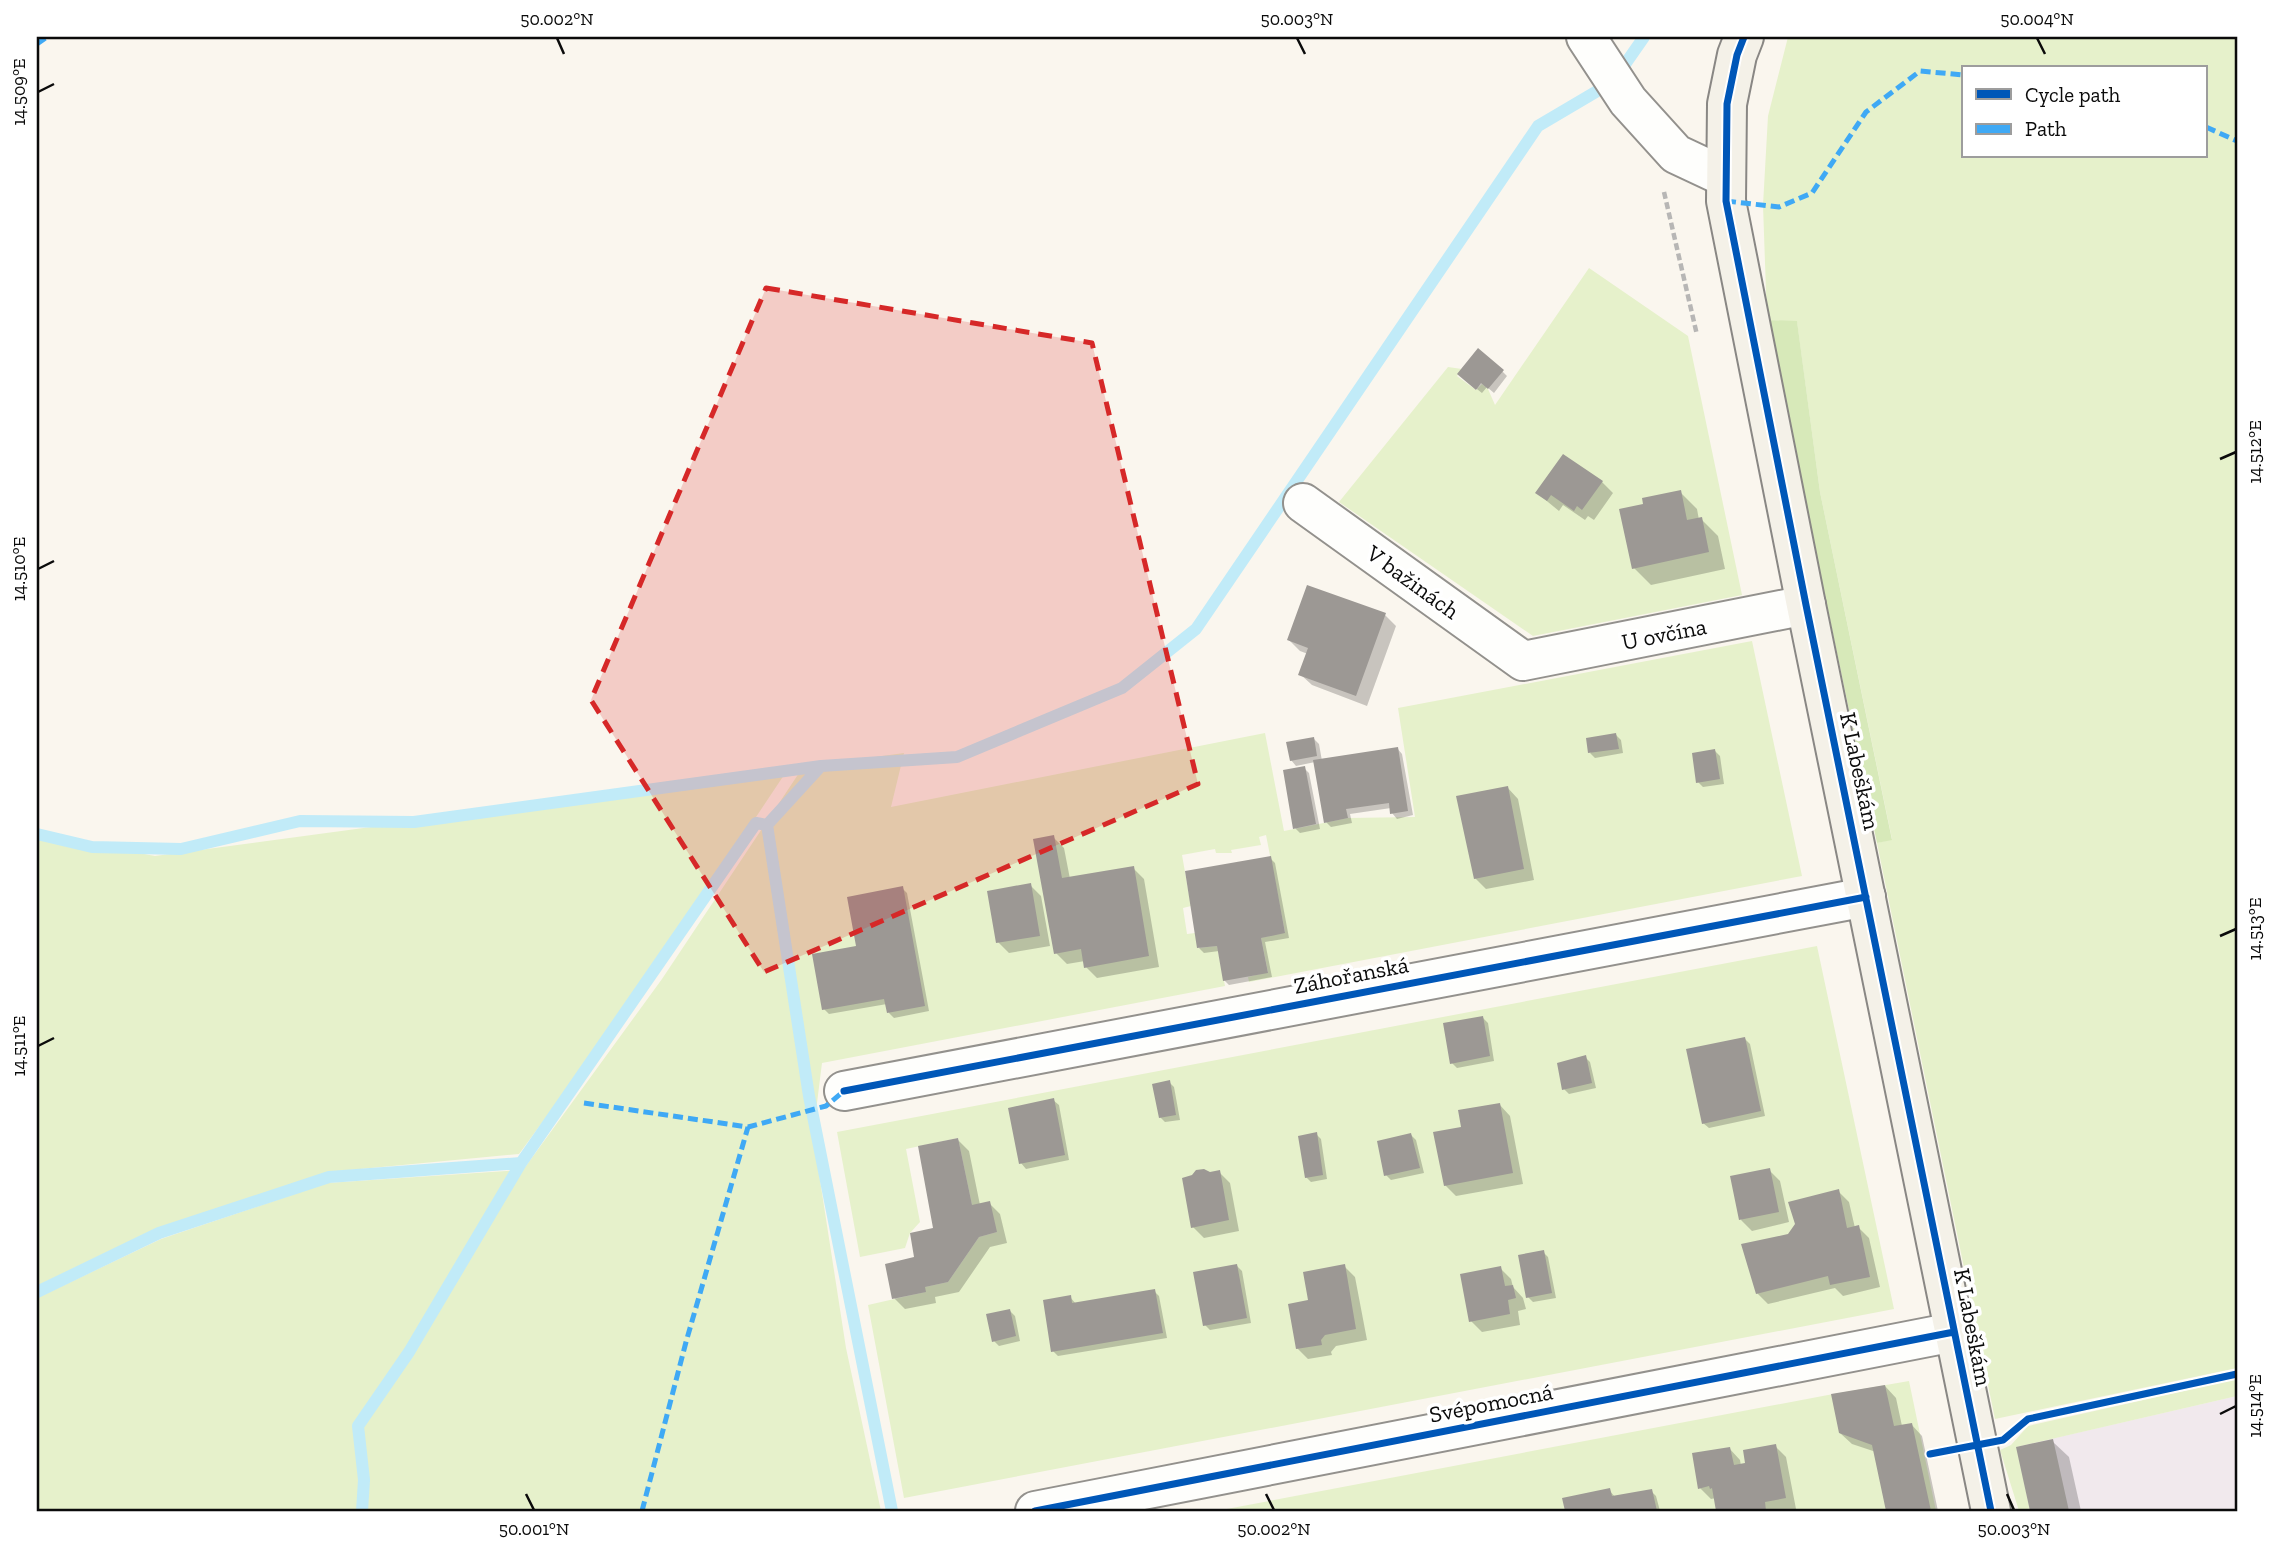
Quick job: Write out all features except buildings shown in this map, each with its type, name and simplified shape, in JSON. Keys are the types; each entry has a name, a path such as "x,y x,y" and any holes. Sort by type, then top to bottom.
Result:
{"street":[{"path":"1586,37 1628,101 1676,154 1725,177"},
{"name":"K Labeškám","path":"1744,37 1737,55 1727,104 1726,201 1992,1511"},
{"name":"V bažinách","path":"1303,503 1523,661"},
{"name":"U ovčína","path":"1523,661 1806,605"},
{"name":"Záhořanská","path":"844,1091 1866,897"},
{"name":"Svépomocná","path":"1035,1511 1954,1332"}],"path":[{"path":"1676,154 1662,181 1697,335"}],"highlighted area":[{"path":"766,288 1092,343 1198,784 764,972 591,700"}],"shaded area":[{"path":"2237,1396 2237,1511 2030,1511 2016,1447"}],"green space":[{"path":"1788,37 2237,37 2237,1368 1995,1419 1877,843 1892,839 1820,492 1797,322 1767,320 1763,205 1768,116"},
{"path":"1589,268 1688,336 1742,595 1533,636 1339,502 1448,367 1462,369 1457,376 1476,390 1482,384 1488,389 1495,405"},
{"path":"1767,320 1797,321 1820,492 1892,840 1877,843"},
{"path":"1752,641 1802,876 1249,982 1248,977 1268,972 1261,938 1285,932 1266,835 1259,837 1261,845 1231,850 1232,853 1216,853 1215,849 1182,855 1191,906 1183,908 1187,934 1195,933 1198,948 1217,946 1225,986 822,1063 813,1135 846,1348 881,1511 37,1511 37,1298 161,1239 327,1183 523,1170 662,979 803,767 904,753 891,807 1265,733 1284,831 1348,818 1415,817 1398,708"},
{"path":"790,766 654,970 519,1154 329,1172 155,1229 37,1286 37,834 155,856 637,791"},
{"path":"1817,946 1894,1309 904,1498 868,1305 925,1292 925,1287 948,1282 979,1237 997,1232 972,1205 958,1138 906,1149 920,1222 910,1233 905,1248 860,1257 837,1132"},
{"path":"2237,1379 2237,1396 2017,1447 2030,1511 2019,1511 2000,1450 2011,1445 2028,1426"},
{"path":"1909,1381 1936,1511 1216,1511 1828,1395"}],"waterway":[{"path":"1621,70 1644,37"},
{"path":"892,1511 809,1096 767,825 821,766 957,757 1122,688 1196,629 1538,126 1599,90"},
{"path":"37,834 92,847 181,849 300,821 414,822 821,766"},
{"path":"362,1511 364,1480 358,1426 409,1352 521,1163 756,823 767,825"},
{"path":"37,1292 159,1233 329,1177 521,1163"}],"marked path":[{"path":"37,44 47,37"},
{"path":"1726,201 1779,207 1812,193 1866,112 1920,71 1962,75"},
{"path":"2208,128 2237,141"},
{"path":"584,1103 748,1127 826,1106 844,1091"},
{"path":"642,1511 686,1342 748,1127"}],"cycle path":[{"path":"1744,37 1737,55 1727,104 1726,201 1991,1511"},
{"path":"844,1091 1866,897"},
{"path":"1035,1511 1954,1332"},
{"path":"1930,1454 2003,1440 2028,1419 2237,1374"}]}
